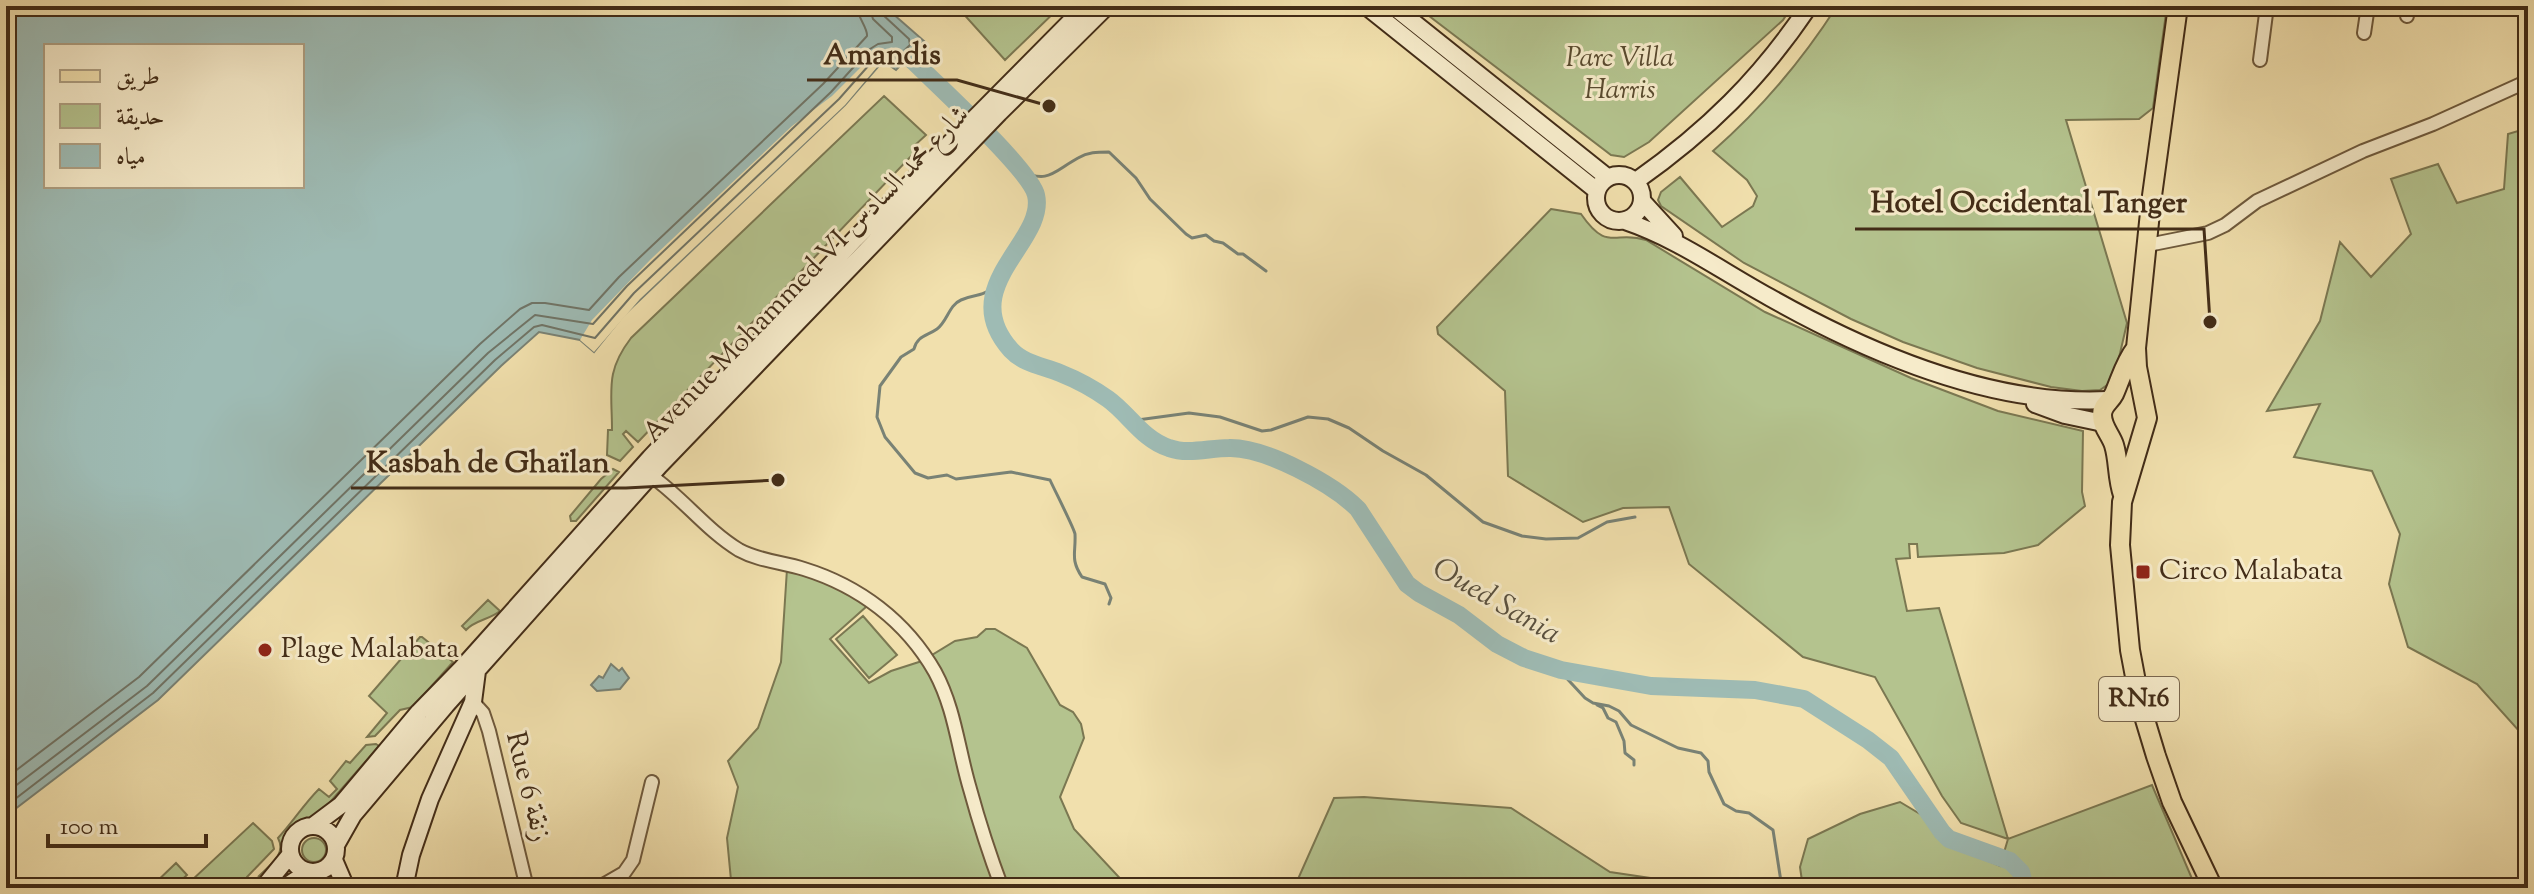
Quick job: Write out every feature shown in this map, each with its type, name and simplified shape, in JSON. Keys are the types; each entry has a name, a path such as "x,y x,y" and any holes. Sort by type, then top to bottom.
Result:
{"main road":[{"name":"Avenue Mohammed VI شارع محمد السادس","path":"335,852 353,815 650,475 1086,6"},
{"path":"1366,6 1602,184"},
{"path":"1393,6 1602,184"},
{"path":"1636,181 1677,152 1725,110 1784,43 1809,6"},
{"path":"2012,393 2065,415 2105,427 2117,437 2129,438 2144,428 2147,412 2136,348 2178,6"},
{"name":"Avenue Mohammed VI شارع محمد السادس","path":"993,109 1107,7"},
{"name":"Avenue Mohammed VI شارع محمد السادس","path":"313,826 341,805 419,712 855,239 961,143"},
{"path":"1681,243 1642,201 1636,181 1623,175 1602,184 1595,201 1608,219 1625,221 1681,243 1772,299 1868,345 1969,383 2012,393 2056,400 2110,398 2129,394 2143,402"},
{"path":"1625,221 1634,215 1642,201"},
{"path":"2105,427 2103,410 2126,360 2136,348"},
{"name":"RN16","path":"2105,427 2115,448 2117,479 2123,496"},
{"name":"RN16","path":"2144,428 2123,496 2120,545 2130,650 2140,703 2172,802 2213,888"},
{"path":"404,888 411,855 430,799 473,702 477,671"},
{"path":"263,888 290,855 293,838 301,829 313,826 328,831 346,888"},
{"path":"284,888 315,878 327,869 335,852"},
{"path":"290,855 297,866 315,878"}],"street":[{"path":"2260,60 2267,6"},
{"path":"2364,33 2368,6"},
{"path":"2148,245 2208,233 2225,225 2257,201 2363,151 2433,124 2528,81"},
{"path":"650,475 730,544 755,557 840,581 879,607 912,640 935,673 947,699 969,787 1002,888"},
{"name":"Rue 6 زنقة","path":"473,702 483,713 489,731 527,888"},
{"path":"598,888 624,873 633,860 652,782"}],"green space":[{"path":"961,6 1061,6 1005,60 959,9"},
{"name":"Parc Villa Harris","path":"1416,6 1792,6 1783,20 1649,142 1624,157 1611,155"},
{"path":"1837,6 2167,6 2153,108 2139,119 2066,120 2127,323 2115,375 2110,383 2100,390 2051,387 1977,368 1903,342 1851,319 1744,263 1661,206 1658,200 1661,192 1680,177 1722,227 1753,206 1757,196 1747,180 1713,151 1780,83"},
{"path":"884,96 926,135 914,146 917,150 638,442 626,431 623,434 633,447 620,461 607,455 608,430 612,430 614,372 631,338"},
{"path":"2528,128 2528,741 2477,684 2408,647 2389,584 2400,534 2372,471 2294,457 2320,404 2267,411 2320,321 2340,242 2371,277 2411,234 2391,179 2438,164 2457,203 2504,189 2508,134"},
{"path":"1551,209 1581,214 1590,226 1605,237 1646,240 1765,312 1911,378 1998,411 2083,431 2082,492 2085,506 2038,545 2004,553 1918,557 1917,544 1909,544 1910,558 1896,559 1907,611 1939,608 2008,839 1961,823 1942,796 1875,677 1803,657 1689,564 1669,507 1623,508 1583,522 1508,476 1505,391 1438,334 1437,327"},
{"path":"613,469 619,472 576,521 571,521 570,516"},
{"path":"787,569 839,586 867,606 830,639 869,683 891,671 922,661 955,641 977,637 986,629 995,629 1027,648 1060,705 1073,712 1081,724 1084,738 1060,797 1074,829 1129,888 783,888 755,880 731,880 727,838 738,787 728,761 758,728 781,662"},
{"path":"488,600 500,611 466,630 462,626"},
{"path":"863,616 897,655 869,678 836,639"},
{"path":"420,637 453,662 413,707 400,710 375,736 367,737 387,713 369,696"},
{"path":"366,745 379,746 325,808 292,829 282,854 273,863 280,850 278,838 313,795 319,789 329,797 337,789 330,781 346,761 350,763"},
{"path":"2152,785 2196,888 1803,888 1800,867 1808,839 1860,814 1900,802 1925,817 1942,841 2000,866 2008,839"},
{"path":"1364,797 1511,808 1610,872 1718,888 1294,888 1334,798"},
{"path":"253,823 272,841 274,849 247,877 247,888 199,888 192,880"},
{"path":"314,838 325,845 326,850 319,861 314,862 303,855 302,850 309,839"},
{"path":"176,863 187,875 173,888 150,888"}],"water":[{"path":"6,6 884,6 924,41 896,70 883,61 845,105 623,316 594,352 580,340 539,332 158,700 6,816"},
{"path":"611,664 619,671 622,668 629,678 620,689 597,691 591,685 599,676 603,678"}],"pier":[{"path":"866,49 883,60 845,105 640,299 594,352 580,340 592,320 651,259 792,126 832,96 862,66 862,52"}],"waterway":[{"name":"Oued Sania","path":"909,57 999,146 1030,183 1036,195 1036,213 1006,266 992,305 996,327 1016,355 1097,392 1116,405 1151,439 1169,448 1184,451 1244,449 1279,460 1316,478 1358,509 1407,584 1459,615 1497,644 1524,658 1561,670 1651,686 1755,690 1804,699 1891,758 1949,839 2010,861 2021,872 2025,888"},
{"path":"1020,170 1044,176 1085,155 1109,152 1186,234 1192,238 1206,235 1243,254 1266,271"},
{"path":"999,279 985,292 957,302 937,329 920,339 914,349 901,357 880,386 877,417 885,437 915,473 928,478 947,475 956,479 1011,472 1050,480 1075,534 1078,571 1082,577 1105,584 1111,598 1109,604"},
{"path":"1130,421 1189,413 1220,417 1262,431 1308,417 1328,419 1349,428 1426,475 1483,522 1522,536 1578,538 1607,522 1635,517"},
{"path":"1559,670 1593,703 1619,711 1631,725 1678,748 1701,753 1708,761 1709,772 1724,804 1736,811 1749,813 1773,830 1782,888"},
{"path":"1597,705 1616,722 1625,753 1634,760 1634,765"}],"place":[{"name":"Amandis","path":"1049,106"},
{"name":"Hotel Occidental Tanger","path":"2210,322"},
{"name":"Kasbah de Ghaïlan","path":"778,480"},
{"name":"Circo Malabata","path":"2143,572"},
{"name":"Plage Malabata","path":"265,650"}]}
